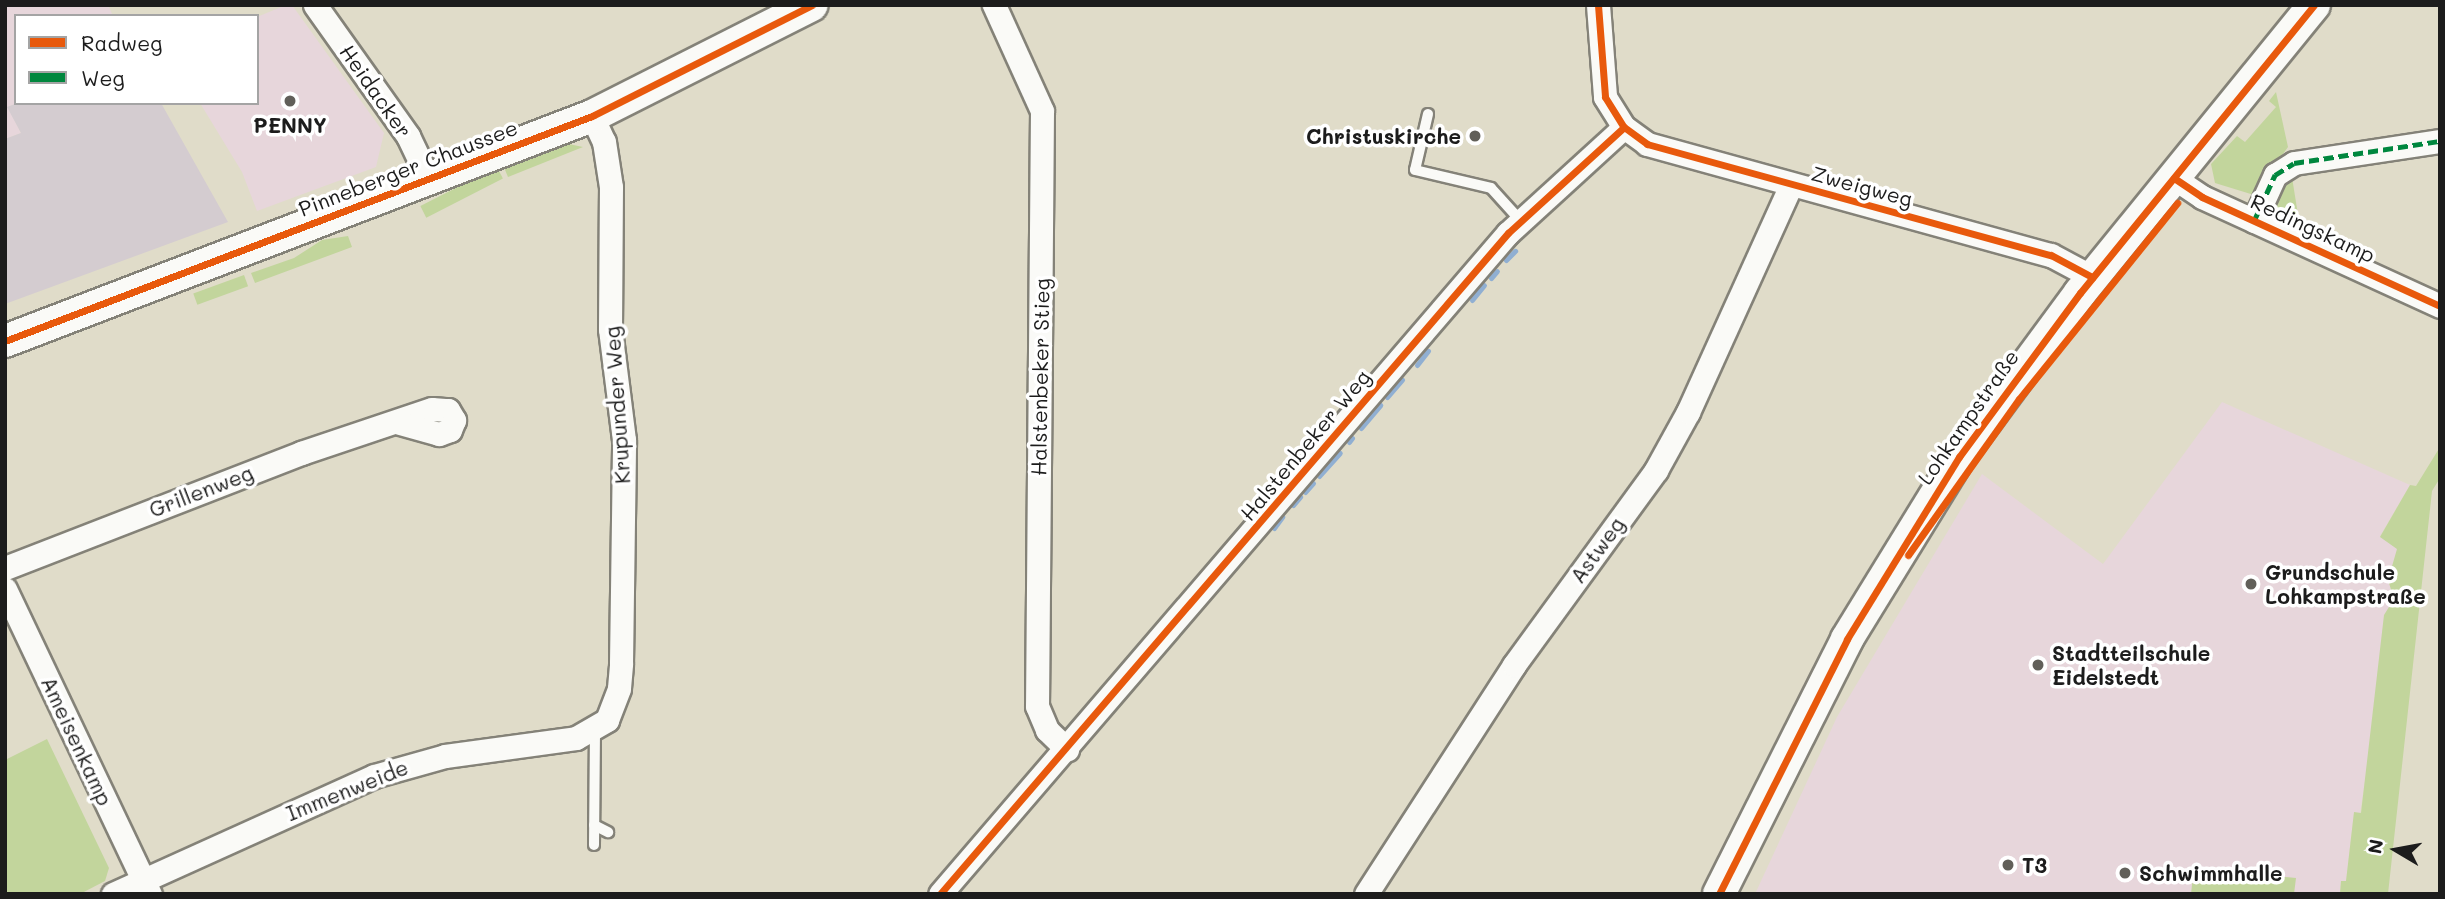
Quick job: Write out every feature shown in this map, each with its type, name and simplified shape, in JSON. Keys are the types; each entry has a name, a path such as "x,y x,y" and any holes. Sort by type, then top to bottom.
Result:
{"street":[{"name":"Heidacker","path":"315,5 408,136 429,180"},
{"name":"Pinneberger Chaussee","path":"5,341 592,116 812,5"},
{"name":"Halstenbeker Stieg","path":"994,5 1042,111 1037,706 1047,730 1067,749"},
{"path":"1598,5 1600,78 1613,113 1624,127"},
{"name":"Lohkampstraße","path":"1719,894 1814,701 1896,553 1986,419 2092,277 2314,5"},
{"name":"Krupunder Weg","path":"592,116 604,142 611,187 610,329 624,440 619,688 607,720 595,730"},
{"name":"Halstenbeker Weg","path":"940,894 1520,220 1624,127"},
{"name":"Zweigweg","path":"1624,127 1660,149 2051,255 2092,277"},
{"path":"2254,221 2275,175 2294,163 2440,141"},
{"name":"Redingskamp","path":"2174,178 2202,197 2440,306"},
{"name":"Astweg","path":"1366,894 1514,665 1656,470 1688,412 1791,185"},
{"name":"Grillenweg","path":"5,568 291,457 400,423"},
{"name":"Ameisenkamp","path":"5,589 146,887"},
{"name":"Immenweide","path":"113,894 146,887 384,773 445,756 555,743 595,730"}],"lane":[{"path":"1428,114 1415,170 1491,188 1520,220"},
{"path":"594,845 595,730"},
{"path":"594,825 608,832"}],"shaded area":[{"path":"5,5 108,5 112,14 14,14 14,105 8,107 21,133 5,139"},
{"path":"292,5 384,133 376,167 257,211 242,172 201,105 259,105 259,16"},
{"path":"14,104 162,105 228,222 5,304 5,139 21,133 7,107"},
{"name":"Stadtteilschule Eidelstedt","path":"2222,402 2410,485 2380,536 2397,549 2394,599 2360,813 2354,813 2346,882 2341,881 2340,894 1755,894 1837,717 1982,474 2103,564"}],"green space":[{"path":"2276,92 2288,147 2254,195 2215,183 2211,164 2237,136 2245,142 2276,107 2269,101"},
{"path":"564,143 583,147 508,177 503,165"},
{"path":"497,167 503,179 426,218 420,206"},
{"path":"2291,171 2299,221 2270,207 2280,182"},
{"path":"348,236 352,247 255,283 251,273 294,258 322,240"},
{"path":"244,275 248,286 197,305 193,293"},
{"path":"2440,447 2440,478 2432,491 2388,894 2340,894 2341,881 2346,881 2354,812 2361,813 2384,615 2394,599 2388,580 2397,549 2380,537 2410,485 2416,486"},
{"path":"47,739 109,868 105,881 80,894 5,894 5,760"},
{"path":"2194,867 2296,878 2294,894 2191,894"}],"waterway":[{"path":"1506,260 1515,251"},
{"path":"1491,278 1497,271"},
{"path":"1472,300 1484,285"},
{"path":"1417,365 1428,351"},
{"path":"1387,397 1402,380"},
{"path":"1361,428 1380,405"},
{"path":"1349,442 1352,438"},
{"path":"1319,476 1340,453"},
{"path":"1305,492 1313,483"},
{"path":"1293,505 1300,497"},
{"path":"1274,528 1282,517"}],"marked path":[{"path":"2254,221 2275,175 2294,163 2440,141"}],"cycle path":[{"path":"5,341 592,116 812,5"},
{"path":"1598,5 1605,97 1624,127 1647,144 2051,255 2092,277"},
{"path":"1719,894 1847,639 1959,457 2080,293 2314,5"},
{"path":"940,894 1508,233 1624,127"},
{"path":"2174,178 2202,197 2440,306"},
{"path":"1908,555 2019,399 2177,203"}],"place":[{"name":"PENNY","path":"290,101"},
{"name":"Christuskirche","path":"1475,136"},
{"name":"Grundschule Lohkampstraße","path":"2251,584"},
{"name":"Stadtteilschule Eidelstedt","path":"2038,665"},
{"name":"T3","path":"2008,865"},
{"name":"Schwimmhalle","path":"2125,873"}]}
